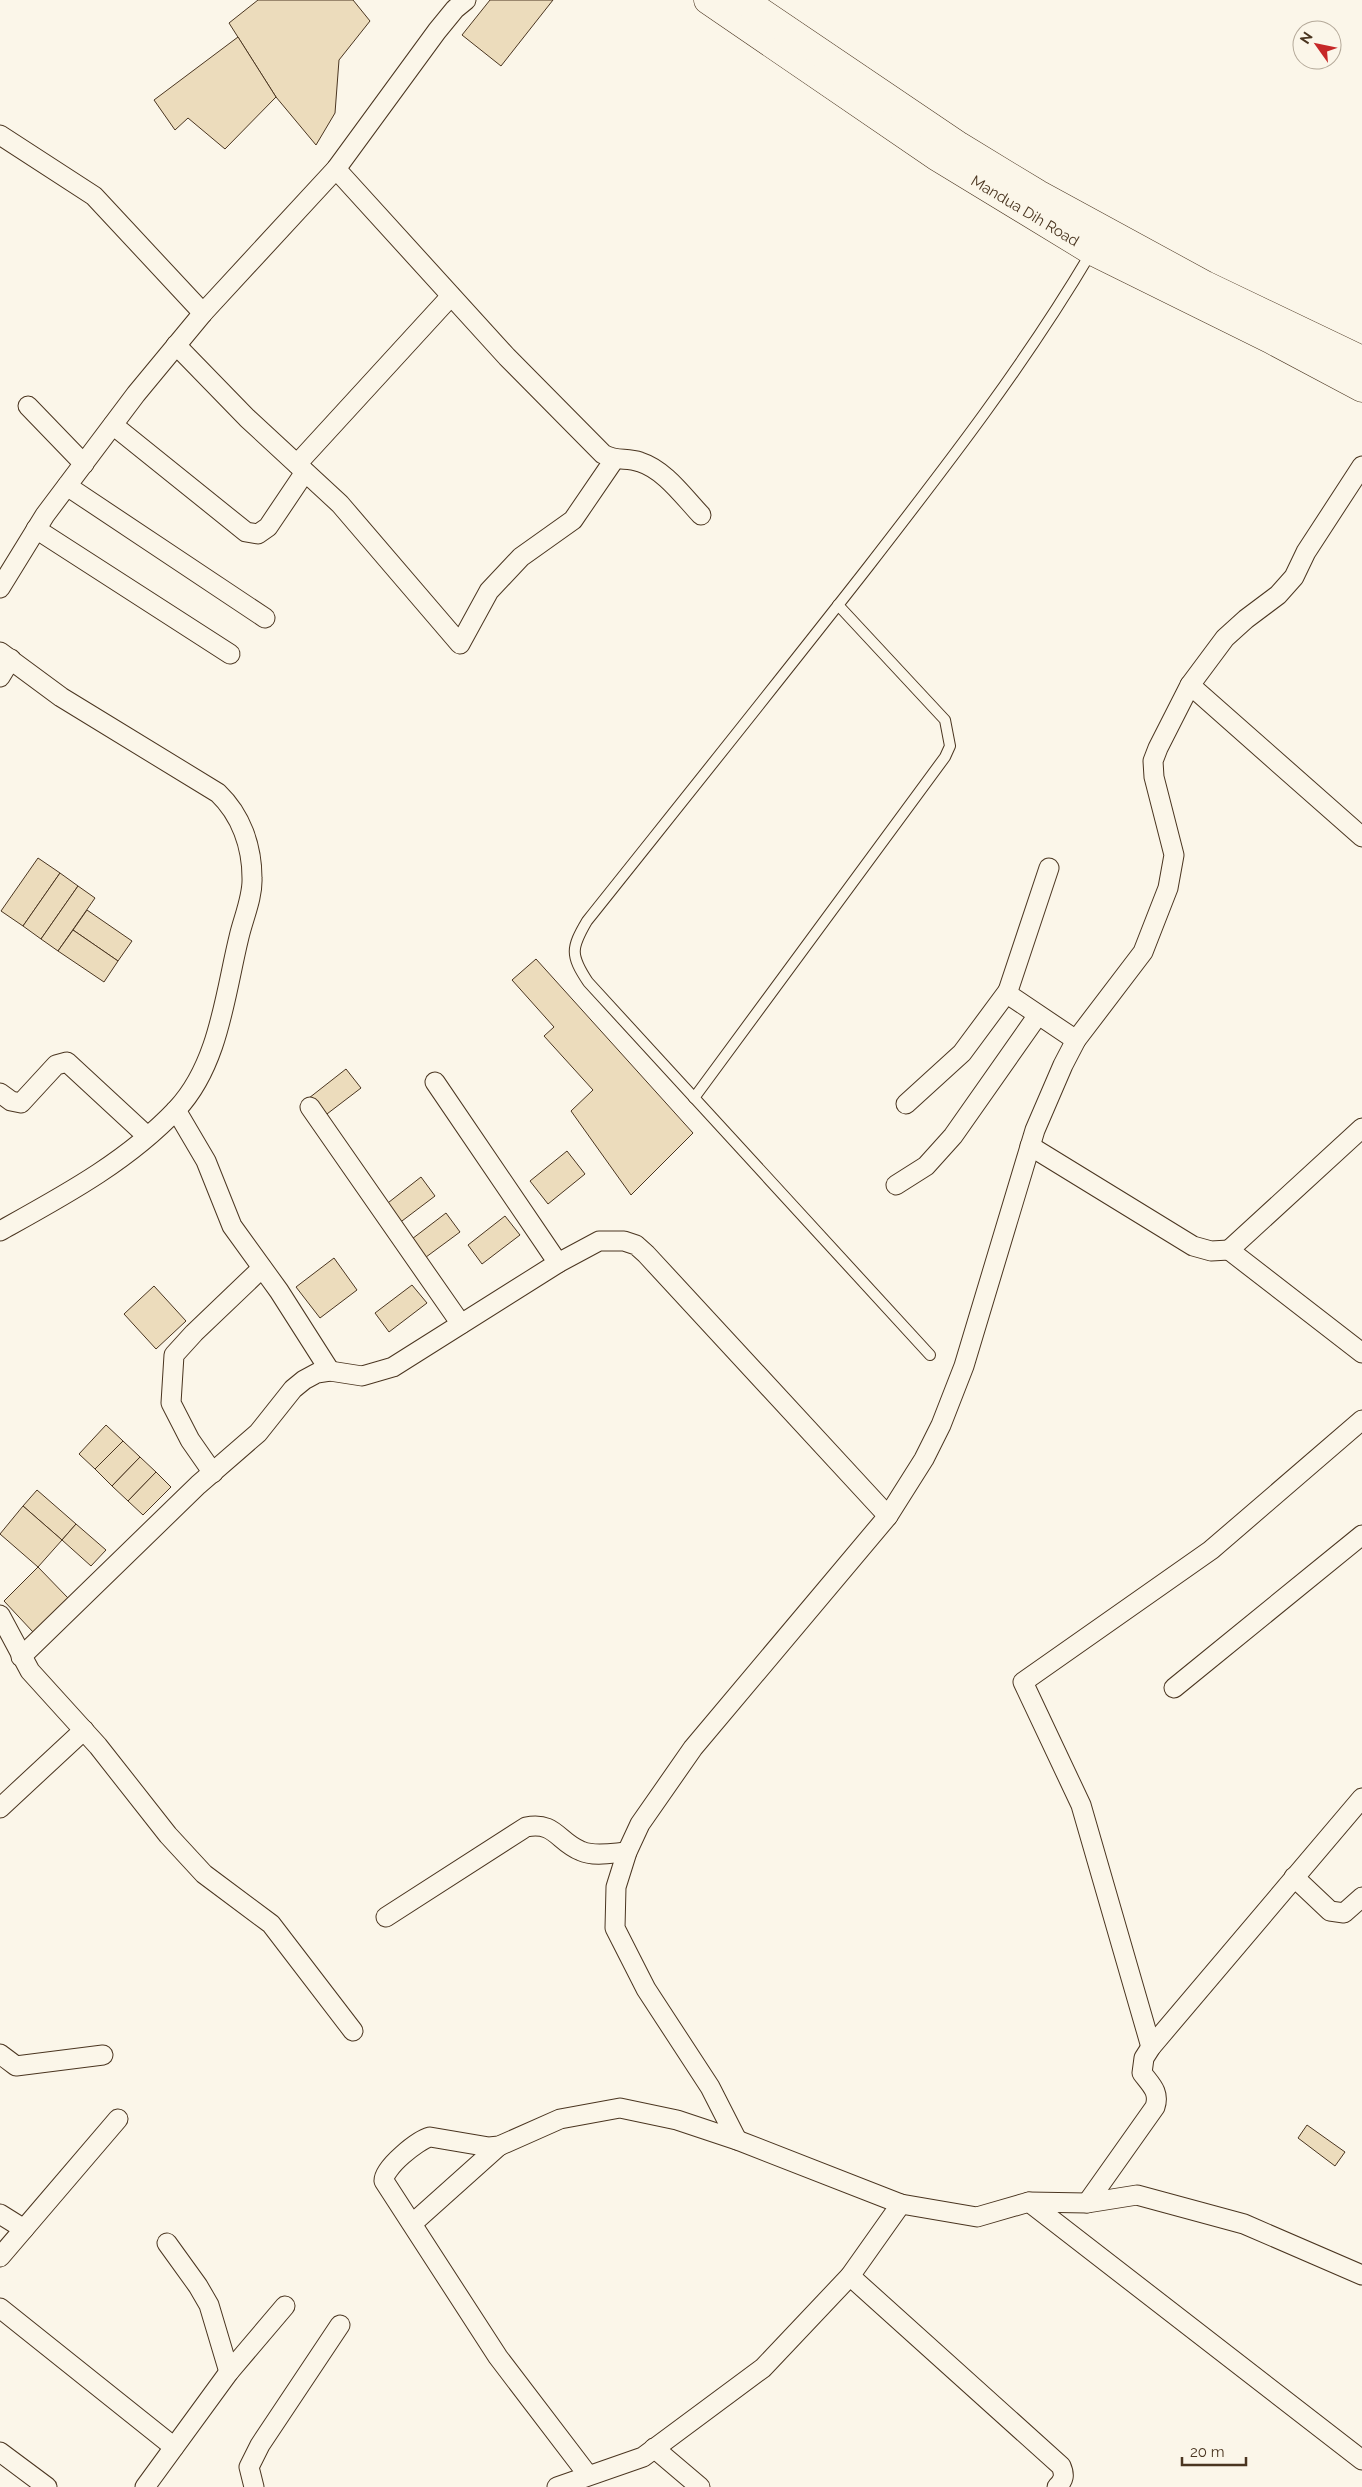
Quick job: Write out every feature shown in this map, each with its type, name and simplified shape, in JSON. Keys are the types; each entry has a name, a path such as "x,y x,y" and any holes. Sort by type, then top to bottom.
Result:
{"main road":[{"name":"Mandua Dih Road","path":"708,0 936,156 1092,251 1270,339 1362,388"},
{"name":"Mandua Dih Road","path":"744,0 959,146 1038,194 1205,285 1362,360"}],"street":[{"path":"0,588 36,529 67,486 176,345 203,313 336,169 437,31 455,9 466,0"},
{"path":"0,135 94,196 203,313"},
{"path":"336,169 506,357 603,454 614,460 638,461 653,467 701,515"},
{"path":"113,425 246,532 258,534 268,527 301,468 451,296"},
{"path":"176,345 247,418 340,504 460,644 489,591 522,557 573,520 614,460"},
{"path":"28,406 84,464"},
{"path":"737,2140 710,2087 646,1989 615,1928 616,1887 628,1852 640,1824 694,1748 888,1516 924,1459 941,1425 964,1366 1030,1146 1049,1097 1076,1040 1143,952 1168,888 1174,855 1154,777 1153,761 1190,685 1226,638 1246,619 1278,595 1294,577 1306,552 1362,466"},
{"path":"67,486 265,618"},
{"path":"36,529 230,654"},
{"path":"0,677 6,656 61,697 218,793 233,808 241,826 249,848 253,880 214,1043 188,1095 176,1110 120,1160 52,1203 0,1231"},
{"path":"1190,685 1362,837"},
{"path":"906,1104 962,1053 1008,991 1048,868"},
{"path":"1008,991 1012,997 1076,1040"},
{"path":"896,1185 926,1166 953,1136 1038,1015"},
{"path":"0,1093 11,1101 22,1103 56,1065 67,1062 147,1136"},
{"path":"434,1082 558,1263"},
{"path":"310,1107 461,1324"},
{"path":"176,1110 206,1161 232,1226 330,1371"},
{"path":"1030,1146 1192,1246 1211,1251 1229,1250 1362,1128"},
{"path":"21,1658 213,1473 258,1434 299,1384 317,1373 330,1371 353,1376 376,1373 393,1367 558,1263 599,1241 611,1239 636,1245 888,1516"},
{"path":"1229,1250 1362,1353"},
{"path":"213,1473 190,1440 171,1403 174,1355 194,1333 262,1268"},
{"path":"1151,2047 1081,1805 1023,1682 1211,1550 1362,1420"},
{"path":"1174,1688 1362,1535"},
{"path":"0,1615 16,1643 21,1658 30,1671 84,1730 168,1835 204,1874 271,1924 353,2031"},
{"path":"0,1808 84,1730"},
{"path":"1087,2203 1155,2107 1158,2098 1157,2092 1142,2074 1144,2058 1151,2047 1362,1798"},
{"path":"386,1917 526,1828 546,1826 582,1852 591,1854 628,1852"},
{"path":"1294,1877 1330,1911 1344,1913 1362,1897"},
{"path":"0,2054 16,2066 103,2055"},
{"path":"588,2475 498,2357 413,2223 384,2181 384,2173 390,2166 423,2139 430,2137 490,2147 499,2146 560,2120 620,2108 676,2120 737,2140 901,2204 977,2217 1029,2202 1087,2203 1137,2194 1244,2224 1362,2275"},
{"path":"0,2257 118,2119"},
{"path":"413,2223 499,2146"},
{"path":"1029,2202 1362,2460"},
{"path":"558,2487 643,2457 763,2368 850,2276 901,2204"},
{"path":"0,2214 24,2229"},
{"path":"167,2243 209,2304 229,2372"},
{"path":"850,2276 1061,2466 1064,2473 1063,2479 1057,2487"},
{"path":"145,2487 229,2372 284,2306"},
{"path":"0,2308 174,2447"},
{"path":"254,2487 249,2467 260,2445 340,2325"},
{"path":"654,2448 700,2487"},
{"path":"0,2452 47,2487"}],"lane":[{"path":"930,1355 588,982 577,966 573,952 577,938 587,921 958,451 1055,313 1092,251"},
{"path":"694,1098 945,757 950,746 945,720 838,605"}],"building":[{"path":"258,0 353,0 370,21 339,60 335,113 316,145 276,97 229,23"},
{"path":"490,0 553,0 501,66 462,35"},
{"path":"238,37 276,97 225,149 188,118 175,130 154,100"},
{"path":"38,858 60,873 23,926 1,911"},
{"path":"60,873 78,886 41,939 23,926"},
{"path":"78,886 95,898 58,951 41,939"},
{"path":"87,910 132,941 118,961 73,930"},
{"path":"73,930 118,961 104,982 58,951"},
{"path":"536,959 693,1133 631,1195 571,1111 593,1090 544,1036 554,1027 512,980"},
{"path":"346,1069 361,1088 323,1117 309,1098"},
{"path":"567,1151 585,1174 548,1204 530,1181"},
{"path":"421,1177 435,1196 398,1224 384,1206"},
{"path":"446,1213 460,1232 422,1260 408,1242"},
{"path":"505,1216 520,1235 482,1264 468,1245"},
{"path":"334,1258 357,1290 320,1318 296,1287"},
{"path":"412,1285 427,1303 389,1332 375,1313"},
{"path":"154,1286 186,1321 156,1349 124,1314"},
{"path":"106,1425 123,1441 95,1469 79,1454"},
{"path":"123,1441 140,1457 112,1486 95,1469"},
{"path":"140,1457 156,1472 128,1501 112,1486"},
{"path":"156,1472 171,1487 143,1515 128,1501"},
{"path":"37,1490 76,1524 62,1540 23,1506"},
{"path":"23,1506 62,1540 38,1567 0,1534"},
{"path":"76,1524 106,1550 91,1566 62,1540"},
{"path":"38,1567 68,1598 33,1632 4,1601"},
{"path":"1307,2125 1345,2152 1335,2166 1298,2138"}]}
